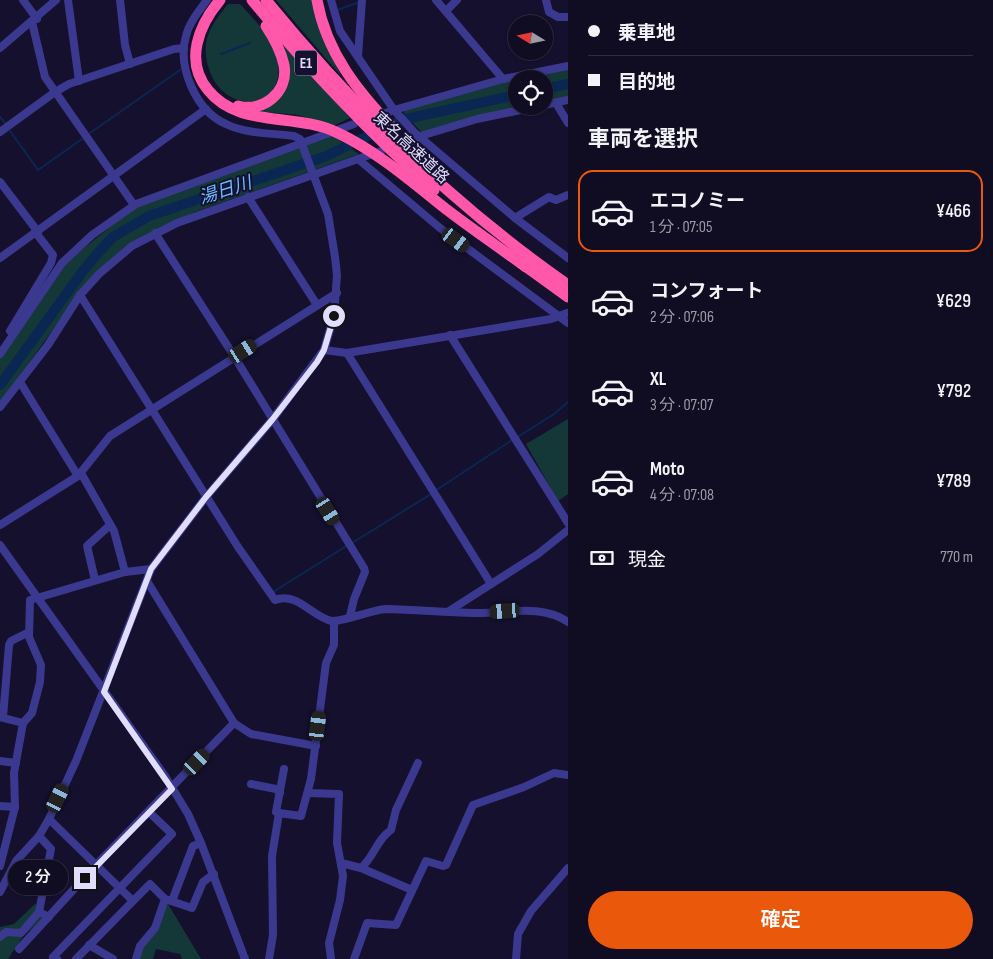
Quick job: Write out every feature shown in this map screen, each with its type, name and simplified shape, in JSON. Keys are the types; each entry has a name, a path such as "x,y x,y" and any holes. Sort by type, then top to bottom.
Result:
{"highway":[{"path":"220,0 201,28 196,51 198,72 208,90 223,104 243,114 317,125 338,133 393,146"},
{"path":"226,0 207,26 201,47 202,63 207,78 218,94 230,103 252,107 266,103 277,94 283,79 284,66 276,41 245,0"},
{"name":"東名高速道路","path":"252,0 315,73 372,120"},
{"name":"東名高速道路","path":"266,0 393,146 568,285"},
{"path":"317,0 326,36 339,61 357,87 372,120 393,146 526,267 568,297"}],"street":[{"path":"22,0 34,20 45,77 134,205"},
{"path":"0,48 56,0"},
{"path":"68,0 79,81"},
{"path":"120,0 125,45 130,64"},
{"path":"0,887 16,861 39,836 49,819 76,761 151,569 206,497 272,420 324,350 334,316 336,257 328,214 302,143 294,136 246,130 225,124 206,109 189,81 184,65 185,37 207,0"},
{"path":"331,0 340,31 395,111 414,132 515,218 568,258"},
{"path":"436,0 503,79"},
{"path":"446,11 457,0"},
{"path":"546,0 549,12 558,17 568,16"},
{"path":"358,56 362,2"},
{"path":"0,132 55,92 79,81 184,48"},
{"path":"0,354 62,263 92,235 134,205 395,111 503,79 568,66"},
{"path":"553,104 568,100"},
{"path":"556,103 568,124"},
{"path":"0,258 206,109"},
{"path":"0,407 20,382 80,295 114,260 132,246 155,233 313,173 421,138 424,135 477,119 508,113"},
{"path":"358,159 440,228 568,323"},
{"path":"0,182 53,255 35,287 31,299 0,345"},
{"path":"515,218 549,197 556,200 568,195"},
{"path":"248,197 316,306"},
{"path":"155,233 234,356 365,572 354,599 350,616"},
{"path":"52,259 62,263"},
{"path":"0,525 80,475 110,436 151,408 336,293"},
{"path":"80,295 206,497 275,600 280,598 293,600 324,618 334,621 386,609 476,613 526,610 556,614 568,622"},
{"path":"324,350 347,353 559,316 567,313"},
{"path":"450,335 568,523"},
{"path":"347,353 491,584"},
{"path":"20,382 114,531 125,572"},
{"path":"95,580 87,546 110,525"},
{"path":"449,612 538,554 568,530"},
{"path":"0,545 70,640 188,814 214,874 246,959"},
{"path":"0,866 15,807 16,763 23,723 32,713 41,666 32,646 29,632 30,600 125,572 151,569"},
{"path":"147,581 234,723 250,734 316,746"},
{"path":"279,813 301,816 308,793 316,746 326,662 334,645 334,621"},
{"path":"23,723 2,717 9,645 16,638 29,632"},
{"path":"19,949 97,864 172,789 234,723"},
{"path":"0,761 16,763"},
{"path":"361,868 376,852 383,835 391,830 396,810 418,763"},
{"path":"269,959 273,935 272,856 279,813 276,812 284,769"},
{"path":"354,959 367,923 396,925 426,861 443,866 446,865 473,805 524,787 554,773 568,775"},
{"path":"251,784 276,789 280,793"},
{"path":"308,793 339,794 337,844 343,876 340,900 329,943 331,959"},
{"path":"0,806 15,807"},
{"path":"57,959 53,957 172,834 149,812"},
{"path":"49,819 133,901"},
{"path":"0,937 6,932 21,934 39,912 51,849 39,836"},
{"path":"136,959 140,946 155,928 193,846 201,843"},
{"path":"341,863 361,868 412,890"},
{"path":"516,959 518,934 532,911 568,868"},
{"path":"76,959 150,884 168,900 192,908 203,882 214,874"},
{"path":"39,912 48,917"},
{"path":"89,945 113,959"}],"green space":[{"path":"276,0 313,0 318,25 341,76"},
{"path":"228,4 240,4 251,16 273,45 278,60 278,77 273,90 263,98 252,102 239,100 227,94 216,84 206,59 208,34"},
{"path":"283,43 350,118 333,126 298,115 255,111 265,108 288,64"},
{"path":"568,69 568,97 553,100 553,72"},
{"path":"508,81 508,111 424,135 403,112 416,104"},
{"path":"333,136 359,154 195,212 128,245 83,288 0,403 0,357 68,261 135,207"},
{"path":"568,419 568,494 558,501 526,444"},
{"path":"165,899 201,959 182,959 180,954 156,949 153,959 135,959"},
{"path":"35,904 46,917 24,935 8,959 0,959 0,927 14,924"}],"waterway":[{"path":"338,10 359,2"},
{"path":"221,54 250,43"},
{"path":"90,133 180,70"},
{"name":"湯日川","path":"553,87 568,84"},
{"name":"湯日川","path":"0,385 98,253 113,237 149,216 324,157 401,120 508,97"},
{"path":"0,117 5,123"},
{"path":"10,131 38,170 82,139"},
{"path":"516,438 554,414 568,402"},
{"path":"435,491 512,440"},
{"path":"352,543 431,494"},
{"path":"273,592 348,545"}],"route":[{"path":"85,878 172,789 165,776 104,692 151,569 206,497 272,420 317,362 324,350 334,316"}]}
